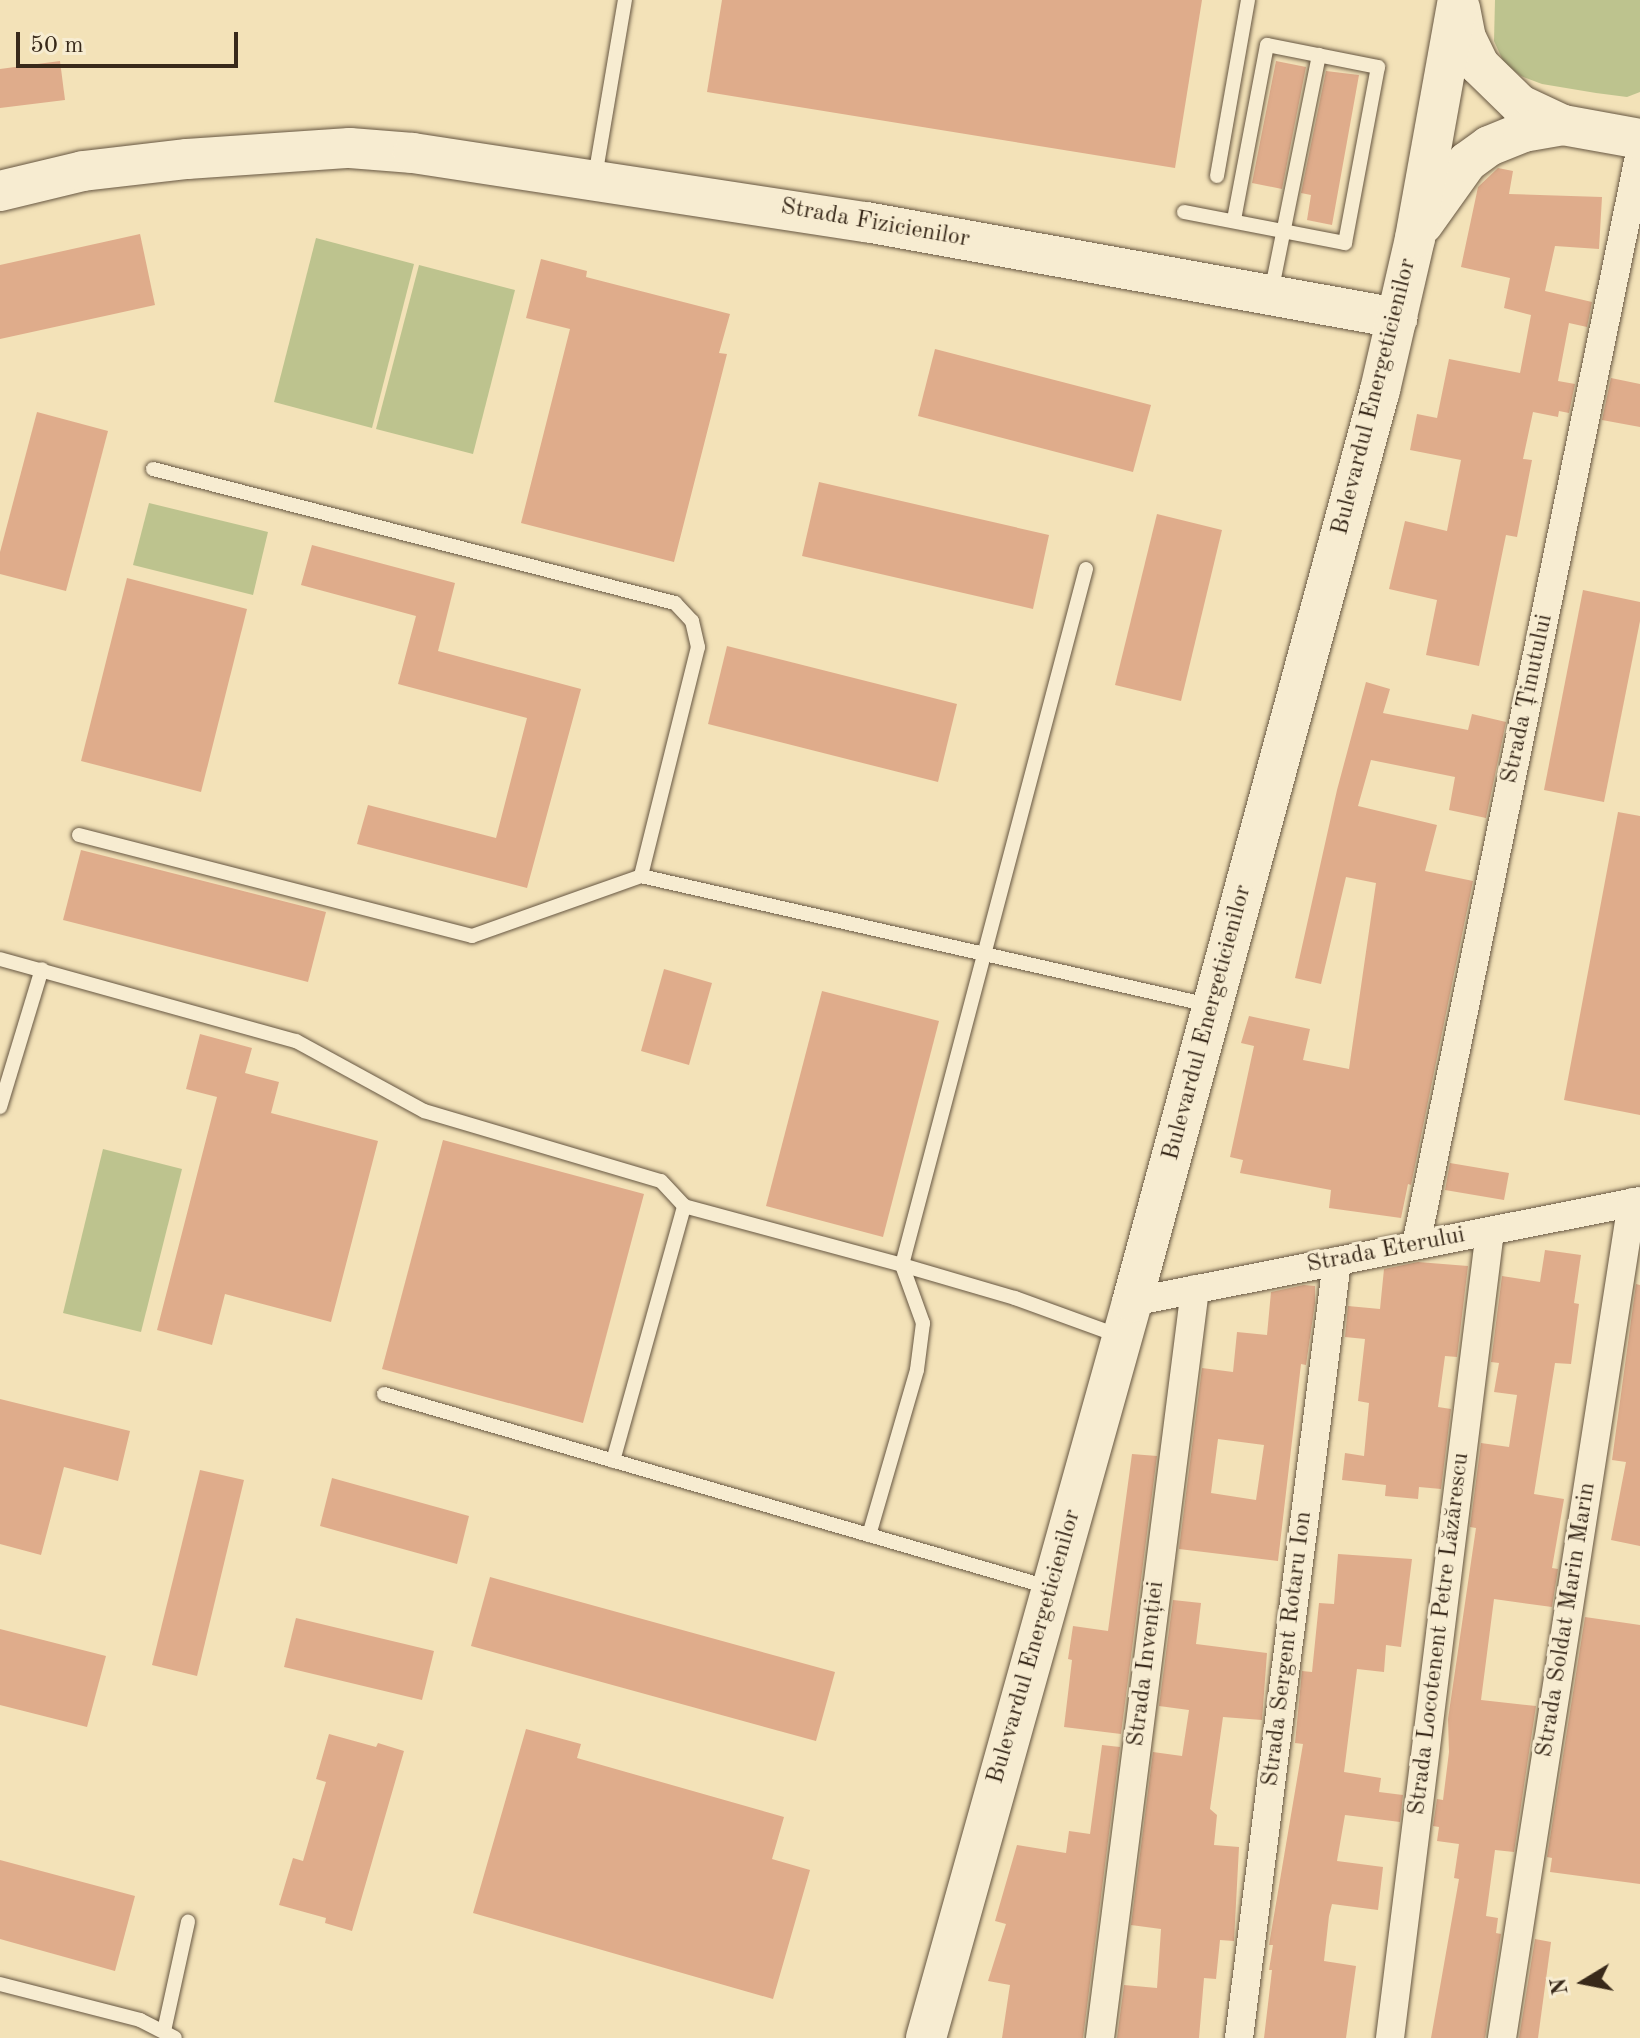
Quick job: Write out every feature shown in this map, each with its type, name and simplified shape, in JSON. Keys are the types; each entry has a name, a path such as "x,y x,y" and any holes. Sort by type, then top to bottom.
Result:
{"street":[{"path":"1458,0 1466,38 1479,65 1520,105 1563,125 1640,139"},
{"name":"Bulevardul Energeticienilor","path":"926,2038 1127,1319 1397,318 1415,238 1458,0"},
{"path":"1415,238 1445,189 1467,162 1489,146 1523,132 1563,125"},
{"name":"Strada Fizicienilor","path":"0,191 83,171 131,165 168,147 212,141 321,136 350,148 595,178 1271,293 1397,318"},
{"name":"Strada Ținutului","path":"1416,1245 1640,152"},
{"name":"Strada Eterului","path":"1127,1319 1195,1289 1636,1201"},
{"name":"Strada Soldat Marin Marin","path":"1502,2038 1636,1201"},
{"name":"Strada Locotenent Petre Lăzărescu","path":"1390,2038 1490,1231"},
{"name":"Strada Sergent Rotaru Ion","path":"1239,2038 1337,1261"},
{"name":"Strada Invenției","path":"1100,2038 1195,1289"}],"lane":[{"path":"595,178 625,0"},
{"path":"1217,176 1248,0"},
{"path":"1184,212 1345,243 1378,67 1267,45 1234,220"},
{"path":"1271,293 1319,55"},
{"path":"153,469 675,603 692,621 698,647 641,876"},
{"path":"869,1535 917,1370 923,1323 902,1265 1086,569"},
{"path":"79,835 472,936 641,876 1212,1006"},
{"path":"0,959 296,1041 424,1111 661,1181 684,1206 1015,1298 1127,1319"},
{"path":"0,1107 42,969"},
{"path":"613,1461 684,1206"},
{"path":"384,1394 1052,1588"},
{"path":"0,1984 140,2020 170,2034 188,1922"}],"green space":[{"path":"1495,0 1640,0 1640,92 1627,97 1596,93 1542,84 1521,76 1504,63 1494,41"},
{"path":"316,238 414,264 372,428 274,402"},
{"path":"419,265 515,290 473,454 376,429"},
{"path":"149,503 268,532 253,595 133,565"},
{"path":"103,1149 182,1169 141,1332 63,1313"}],"building":[{"path":"722,0 1202,0 1175,168 707,92"},
{"path":"60,61 65,100 0,108 0,69"},
{"path":"1276,61 1306,67 1282,189 1252,183"},
{"path":"1326,71 1359,75 1332,225 1307,220 1311,195 1301,193"},
{"path":"1498,168 1513,171 1509,194 1602,197 1599,249 1555,246 1545,291 1592,302 1587,327 1569,323 1558,381 1575,384 1569,413 1559,411 1558,417 1533,412 1523,459 1532,460 1517,537 1506,535 1479,666 1426,655 1437,600 1389,589 1405,521 1447,531 1461,460 1410,450 1417,414 1437,418 1449,359 1520,373 1531,315 1504,308 1510,278 1461,267 1478,187"},
{"path":"140,234 155,305 0,339 0,265"},
{"path":"541,259 587,271 586,277 730,314 719,353 727,354 674,562 521,523 570,329 526,318"},
{"path":"935,349 1151,405 1133,472 918,416"},
{"path":"1611,378 1640,384 1640,427 1602,420"},
{"path":"37,412 108,431 66,591 0,574 0,552"},
{"path":"819,482 1049,535 1033,609 802,556"},
{"path":"1157,514 1222,530 1181,701 1115,685"},
{"path":"312,545 455,583 438,651 581,689 527,888 357,844 368,805 496,838 527,718 398,684 416,616 301,585"},
{"path":"127,578 247,609 201,792 81,761"},
{"path":"1583,590 1640,602 1640,621 1604,802 1544,790"},
{"path":"727,646 957,704 938,782 708,724"},
{"path":"1366,682 1390,689 1383,713 1468,730 1472,714 1506,722 1486,818 1449,810 1455,777 1371,760 1358,806 1437,825 1425,871 1473,881 1411,1185 1408,1184 1401,1218 1329,1208 1331,1190 1240,1173 1243,1160 1230,1157 1254,1046 1241,1043 1249,1016 1310,1029 1303,1060 1349,1069 1376,883 1346,877 1321,984 1295,978 1337,790"},
{"path":"1618,812 1640,816 1640,1115 1564,1100"},
{"path":"81,850 326,912 308,982 63,920"},
{"path":"664,969 712,983 689,1065 641,1051"},
{"path":"822,991 939,1021 883,1237 766,1206"},
{"path":"200,1034 252,1048 245,1073 279,1082 271,1113 378,1141 331,1322 225,1294 212,1345 157,1330 217,1097 186,1089"},
{"path":"443,1140 644,1194 583,1423 382,1369"},
{"path":"1450,1163 1509,1173 1504,1200 1445,1190"},
{"path":"1545,1250 1581,1255 1574,1303 1579,1304 1571,1364 1555,1363 1534,1494 1564,1499 1552,1568 1558,1569 1552,1607 1494,1599 1481,1700 1536,1706 1514,1852 1495,1850 1486,1916 1498,1918 1496,1933 1501,1934 1485,2038 1431,2038 1459,1879 1454,1878 1459,1844 1437,1841 1439,1827 1433,1826 1437,1799 1443,1800 1449,1752 1448,1719 1476,1528 1470,1527 1481,1443 1509,1447 1517,1395 1494,1392 1499,1363 1491,1362 1502,1276 1540,1282"},
{"path":"1418,1262 1468,1266 1457,1357 1445,1356 1438,1407 1451,1409 1441,1489 1419,1487 1418,1499 1385,1496 1386,1485 1342,1480 1345,1453 1364,1456 1369,1403 1358,1401 1365,1339 1345,1337 1348,1306 1380,1309 1384,1269"},
{"path":"1636,1284 1640,1285 1640,1546 1611,1540 1626,1462 1612,1460"},
{"path":"1304,1285 1315,1286 1306,1365 1301,1364 1278,1561 1179,1549 1202,1368 1233,1372 1237,1332 1267,1335 1271,1292","holes":["1218,1439 1264,1445 1256,1500 1211,1493"]},
{"path":"0,1399 130,1431 118,1481 64,1467 41,1555 0,1544"},
{"path":"1132,1454 1157,1456 1121,1734 1064,1727 1073,1626 1108,1631"},
{"path":"200,1470 244,1480 197,1676 152,1665"},
{"path":"332,1478 469,1516 457,1564 320,1526"},
{"path":"1338,1554 1412,1559 1401,1647 1386,1645 1384,1672 1357,1669 1344,1772 1381,1778 1379,1792 1403,1795 1400,1822 1345,1815 1337,1861 1383,1867 1378,1910 1332,1904 1329,1916 1324,1961 1356,1966 1346,2038 1264,2038 1272,1970 1269,1970 1273,1945 1269,1945 1303,1744 1295,1743 1302,1671 1312,1672 1319,1603 1334,1604"},
{"path":"490,1577 835,1672 816,1741 471,1646"},
{"path":"1173,1600 1201,1603 1196,1644 1267,1653 1262,1720 1223,1717 1210,1809 1217,1815 1214,1845 1239,1847 1234,1941 1220,1940 1216,1979 1204,1978 1199,2038 1117,2038 1124,1985 1157,1988 1161,1929 1131,1925 1153,1752 1182,1756 1189,1710 1159,1706"},
{"path":"1585,1617 1640,1625 1640,1884 1550,1872 1552,1858 1547,1857"},
{"path":"296,1618 434,1651 422,1700 284,1667"},
{"path":"0,1629 106,1656 87,1727 0,1705"},
{"path":"526,1729 581,1744 577,1758 784,1817 772,1859 810,1870 773,1999 473,1913"},
{"path":"329,1734 404,1751 352,1931 325,1923 326,1918 279,1905 293,1858 303,1861 326,1782 316,1779"},
{"path":"1102,1745 1120,1747 1083,2038 1002,2038 1010,1985 988,1981 1006,1924 995,1921 1017,1845 1066,1853 1069,1831 1090,1834"},
{"path":"0,1860 135,1896 115,1971 0,1939"},
{"path":"1535,1939 1551,1942 1538,2038 1519,2038"}]}
